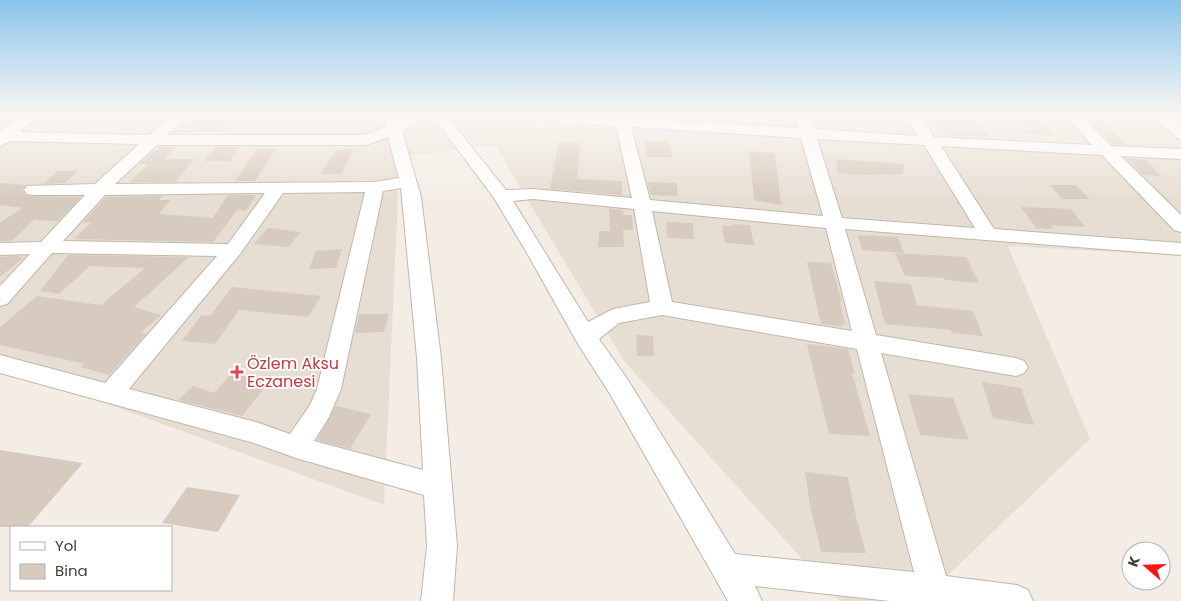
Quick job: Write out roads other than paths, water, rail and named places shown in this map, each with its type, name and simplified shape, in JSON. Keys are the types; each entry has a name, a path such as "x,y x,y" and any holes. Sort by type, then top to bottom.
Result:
{"street":[{"path":"0,299 101,188 149,143"},
{"path":"398,143 412,197 429,358 442,546 437,601"},
{"path":"459,143 501,196 537,253 586,338 619,387 746,601"},
{"path":"628,143 642,204 662,308"},
{"path":"811,143 934,590"},
{"path":"931,143 988,234"},
{"path":"966,143 1181,154"},
{"path":"1099,143 1181,226"},
{"path":"33,190 375,187 409,182"},
{"path":"296,447 320,410 329,389 375,187"},
{"path":"110,394 233,250 277,189"},
{"path":"501,196 533,194 834,223 1181,249"},
{"path":"0,249 48,247 233,250"},
{"path":"586,338 596,326 610,317 662,308 1016,367"},
{"path":"0,364 256,433 296,447 439,487"},
{"path":"726,568 934,590 1017,601"}],"place":[{"name":"Özlem Aksu Eczanesi","path":"237,372"}]}
